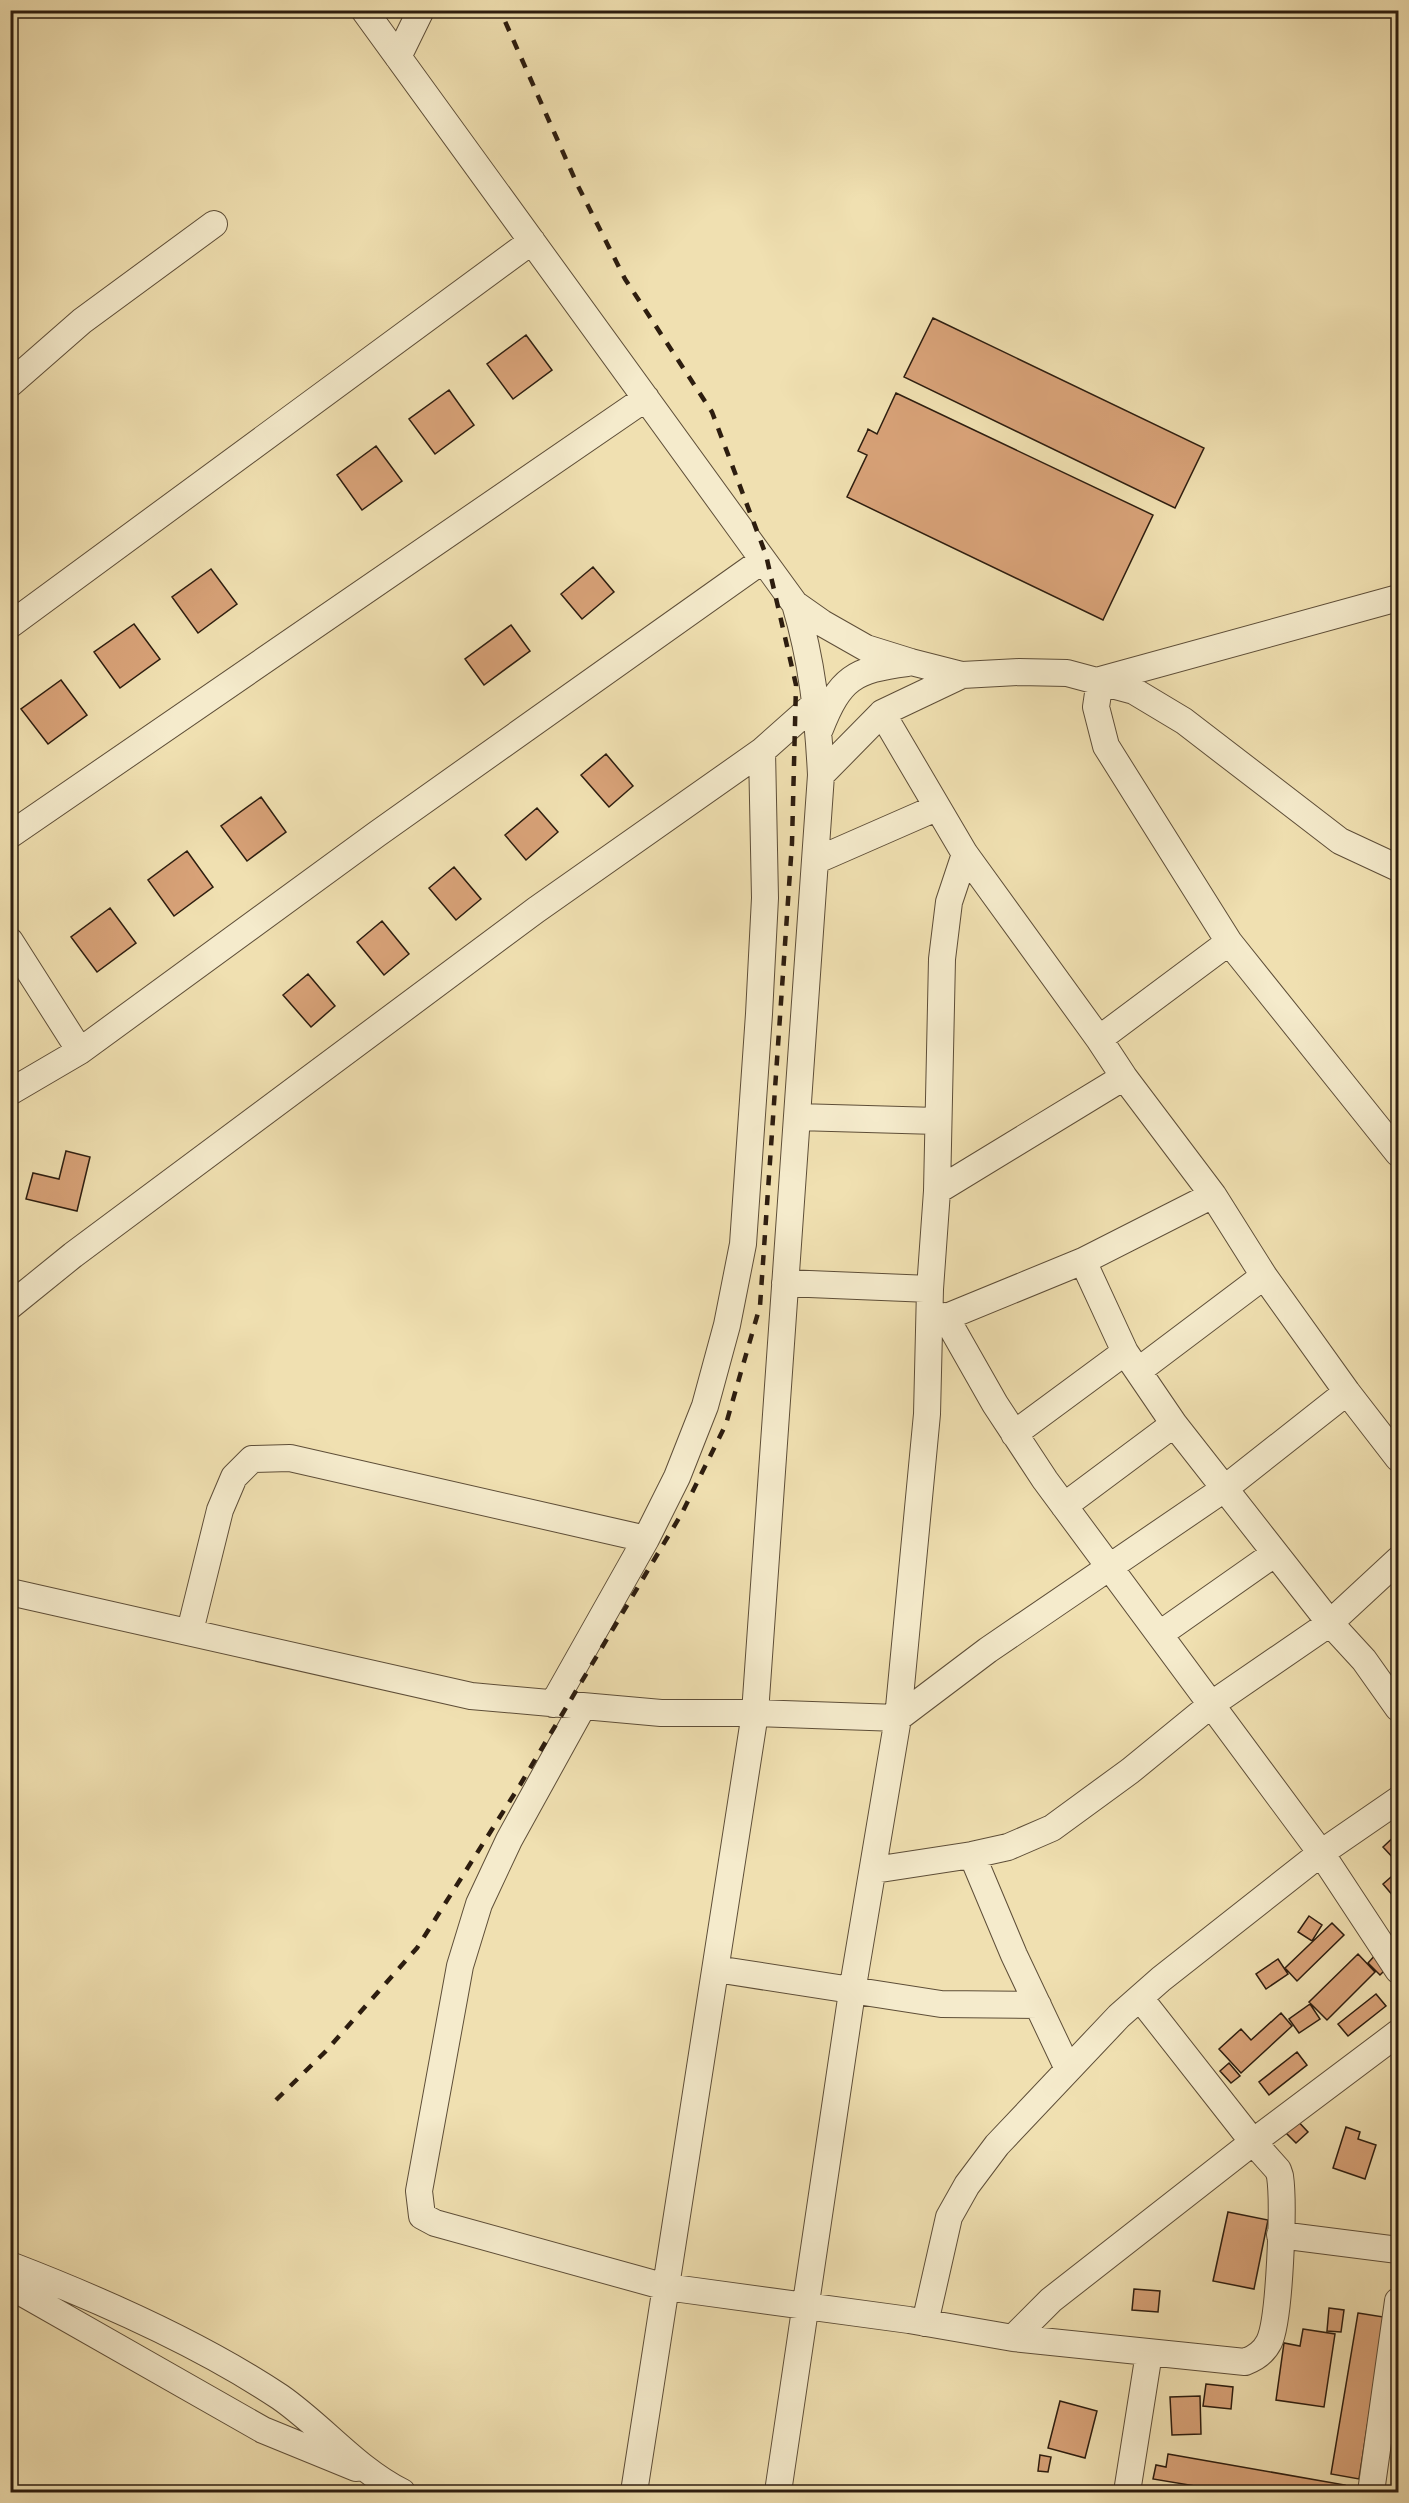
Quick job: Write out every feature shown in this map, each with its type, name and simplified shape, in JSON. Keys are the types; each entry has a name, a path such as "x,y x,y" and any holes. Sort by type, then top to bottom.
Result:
{"street":[{"path":"364,10 795,604 822,623 866,648 910,662 962,675 1019,672 1067,673 1100,680 1134,691 1184,721 1340,841 1398,868"},
{"path":"398,57 421,10"},
{"path":"10,384 82,321 214,224"},
{"path":"10,625 532,241"},
{"path":"10,835 646,398"},
{"path":"10,1092 80,1051 387,827 763,560"},
{"path":"1100,680 1398,598"},
{"path":"634,2493 755,1713 821,775 811,663 795,604"},
{"path":"819,733 831,703 857,674 910,662"},
{"path":"821,775 882,713 962,675"},
{"path":"1100,680 1096,707 1106,746 1229,942 1398,1153"},
{"path":"10,1306 73,1255 536,910 762,751 816,703"},
{"path":"882,713 965,854 1124,1077 1212,1195 1264,1276 1347,1392 1398,1458"},
{"path":"553,1704 646,1539 677,1477 705,1406 728,1325 743,1244 765,898 762,751"},
{"path":"814,861 936,808"},
{"path":"965,854 949,902 942,959 937,1191 930,1289 938,1320 1064,1506 1321,1853 1398,1970"},
{"path":"10,941 80,1051"},
{"path":"1099,1039 1229,942"},
{"path":"937,1191 1124,1077"},
{"path":"797,1117 937,1121"},
{"path":"938,1320 1083,1261 1212,1195"},
{"path":"1083,1261 1131,1362 1174,1424 1274,1554 1330,1623 1364,1660 1398,1708"},
{"path":"1014,1434 1264,1276"},
{"path":"785,1283 930,1289"},
{"path":"778,2493 852,1992 898,1718 938,1320"},
{"path":"10,1592 471,1696 661,1713 755,1713 898,1718 988,1650 1224,1489 1347,1392"},
{"path":"1064,1506 1174,1424"},
{"path":"190,1631 220,1510 234,1477 252,1459 290,1458 646,1539"},
{"path":"1160,1634 1274,1554"},
{"path":"874,1870 1008,1847 1052,1828 1130,1771 1212,1704 1330,1623 1398,1560"},
{"path":"583,1706 509,1840 479,1904 460,1966 419,2191 422,2216 435,2223 666,2287 804,2305 1013,2338 1245,2362 1261,2353 1269,2343 1274,2330 1280,2235 1280,2176 1278,2170 1253,2142 1140,1998"},
{"path":"925,2323 949,2217 997,2145 1068,2069 1140,1998 1321,1853 1398,1800"},
{"path":"972,1855 1068,2069"},
{"path":"716,1969 852,1992 941,2004 1038,2005"},
{"path":"1013,2338 1051,2300 1253,2142 1398,2033"},
{"path":"1280,2235 1398,2250"},
{"path":"10,2265 139,2321 249,2377 314,2424 370,2473 402,2493"},
{"path":"10,2286 262,2430 302,2448 370,2473"},
{"path":"1371,2493 1395,2363 1398,2301"},
{"path":"1127,2493 1149,2353"}],"building":[{"path":"933,318 1204,448 1175,508 904,377"},
{"path":"526,335 552,370 513,399 487,364"},
{"path":"449,390 474,425 435,454 409,419"},
{"path":"896,393 1153,515 1103,620 847,497 867,455 858,451 868,429 877,434"},
{"path":"376,446 402,481 362,510 337,475"},
{"path":"593,567 614,592 582,619 561,594"},
{"path":"211,569 237,604 198,633 172,597"},
{"path":"134,624 160,659 120,688 94,652"},
{"path":"511,625 530,651 484,685 465,659"},
{"path":"61,680 87,715 48,744 21,709"},
{"path":"606,754 633,786 609,807 581,775"},
{"path":"261,797 286,832 247,861 221,826"},
{"path":"537,808 558,832 526,860 505,835"},
{"path":"187,851 213,887 174,916 148,880"},
{"path":"454,867 481,899 456,920 429,888"},
{"path":"110,908 136,943 97,972 71,937"},
{"path":"382,921 409,954 384,975 357,942"},
{"path":"308,974 335,1006 311,1027 283,995"},
{"path":"66,1151 90,1157 77,1211 26,1199 33,1173 59,1179"},
{"path":"1398,1833 1398,1855 1394,1859 1383,1847"},
{"path":"1398,1871 1398,1894 1394,1897 1383,1884"},
{"path":"1309,1916 1322,1925 1312,1941 1298,1932"},
{"path":"1332,1923 1344,1935 1297,1981 1285,1968"},
{"path":"1377,1953 1390,1965 1380,1975 1368,1963"},
{"path":"1358,1954 1375,1972 1327,2020 1309,2002"},
{"path":"1278,1959 1288,1974 1266,1989 1256,1974"},
{"path":"1376,1994 1386,2006 1348,2036 1338,2024"},
{"path":"1310,2004 1320,2019 1299,2033 1289,2019"},
{"path":"1281,2013 1292,2026 1241,2073 1219,2049 1241,2029 1251,2040"},
{"path":"1297,2052 1307,2065 1269,2095 1259,2082"},
{"path":"1229,2063 1240,2076 1231,2083 1220,2071"},
{"path":"1294,2117 1308,2132 1296,2143 1282,2129"},
{"path":"1346,2127 1360,2132 1358,2139 1376,2145 1365,2179 1333,2168"},
{"path":"1228,2212 1268,2220 1254,2289 1213,2281"},
{"path":"1134,2289 1160,2291 1158,2312 1132,2310"},
{"path":"1329,2308 1344,2310 1341,2332 1327,2331"},
{"path":"1358,2313 1390,2318 1377,2364 1359,2479 1331,2474"},
{"path":"1303,2329 1335,2334 1324,2407 1276,2400 1284,2343 1300,2346"},
{"path":"1206,2384 1233,2387 1231,2409 1203,2406"},
{"path":"1200,2396 1201,2434 1172,2435 1170,2397"},
{"path":"1060,2401 1097,2411 1085,2458 1048,2448"},
{"path":"1168,2454 1345,2485 1343,2492 1231,2492 1153,2479 1156,2465 1166,2467"},
{"path":"1040,2455 1051,2457 1048,2472 1038,2471"}],"railway":[{"path":"276,2100 325,2052 417,1948 520,1785 682,1513 726,1424 760,1306 792,843 796,685 766,555 712,412 625,279 577,184 500,10"}]}
